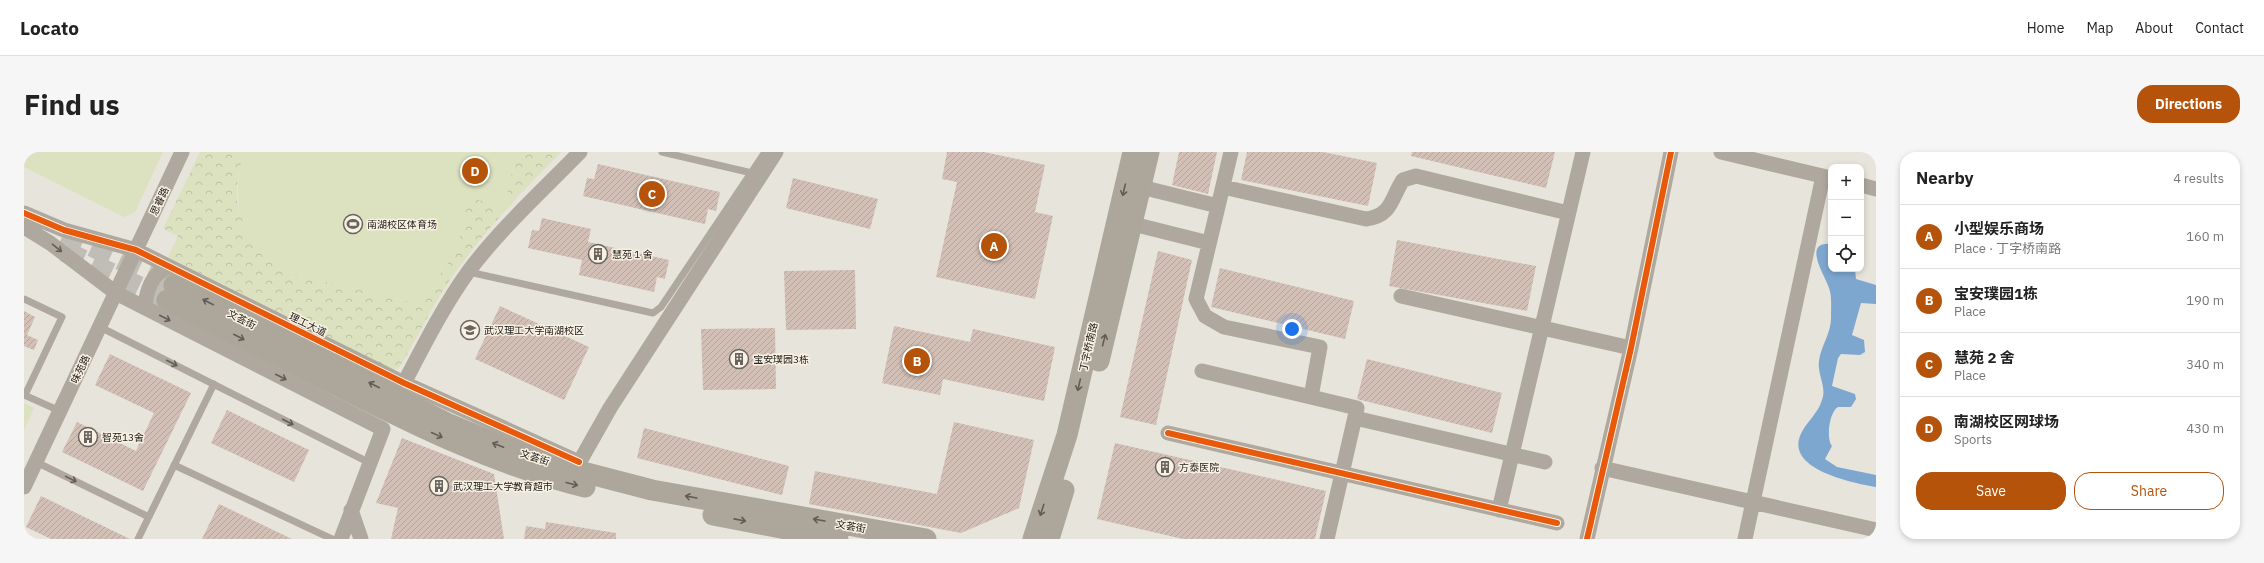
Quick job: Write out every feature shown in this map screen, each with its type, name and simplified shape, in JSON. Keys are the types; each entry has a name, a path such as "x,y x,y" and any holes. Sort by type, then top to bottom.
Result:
{"main road":[{"name":"丁字桥南路","path":"1033,539 1072,415 1133,152"},
{"name":"丁字桥南路","path":"1049,539 1080,438 1133,224 1149,152"},
{"name":"文荟街","path":"170,284 449,424 509,449 577,466 652,490 926,539"},
{"name":"文荟街","path":"170,284 402,418 503,463 543,476 673,508 838,539"}],"street":[{"name":"思睿路","path":"136,250 182,152"},
{"path":"404,383 442,313 468,272 497,238 580,152"},
{"path":"577,466 610,408 776,152"},
{"path":"1231,152 1196,299 1200,308 1209,319 1224,327 1320,347 1311,397"},
{"path":"1499,510 1583,152"},
{"path":"1587,539 1602,468 1631,348 1671,152"},
{"path":"1721,152 1827,177 1745,539"},
{"path":"1223,187 1366,219 1376,218 1386,212 1403,180 1416,176 1568,213"},
{"path":"1864,186 1876,189"},
{"path":"1141,187 1218,206"},
{"name":"理工大道","path":"24,213 64,230 136,250 170,284 404,383 577,466"},
{"path":"1133,224 1209,243"},
{"path":"24,227 50,243 116,293 383,429 341,539"},
{"name":"味苑路","path":"24,487 136,250"},
{"path":"145,308 148,289 153,279 163,269 170,284"},
{"path":"1401,296 1631,348"},
{"path":"1202,371 1357,408 1327,539"},
{"path":"1355,418 1545,462"},
{"path":"1168,433 1557,523"},
{"path":"1602,468 1876,530"},
{"path":"351,510 361,539"}],"lane":[{"path":"662,152 752,173"},
{"path":"468,272 652,313 661,307 766,152"},
{"path":"24,299 62,317 25,395 60,412"},
{"path":"100,327 370,462"},
{"path":"138,539 214,384"},
{"path":"36,462 149,517"},
{"path":"174,465 332,539"}],"green space":[{"path":"24,152 163,152 135,212 124,217 24,167"},
{"path":"200,152 243,152 237,186 237,202 246,231 265,256 290,272 305,277 419,304 456,252 469,198 504,206 517,152 561,152 487,231 460,265 441,293 399,368 391,370 168,257 178,236 163,229"},
{"name":"南湖校区体育场","path":"243,152 517,152 504,206 469,198 456,252 419,304 305,277 284,268 267,257 254,244 245,230 240,213 238,194 239,174"},
{"path":"24,403 34,408 24,430"}],"water":[{"path":"1828,244 1828,272 1855,272 1856,279 1876,285 1876,304 1861,303 1852,335 1864,340 1865,352 1860,355 1841,354 1838,358 1832,386 1855,394 1856,399 1851,407 1838,407 1832,414 1829,426 1829,438 1832,446 1825,459 1837,467 1876,475 1876,487 1853,482 1825,473 1803,458 1799,448 1802,431 1818,410 1823,395 1819,361 1830,328 1831,294 1816,254 1818,248 1822,245"}],"building":[{"path":"947,152 984,152 1045,165 1035,212 1053,216 1035,299 936,277 957,182 942,179"},
{"path":"1179,152 1217,152 1208,194 1172,185"},
{"path":"1247,152 1323,152 1377,163 1368,206 1241,180"},
{"path":"1412,152 1555,152 1546,188 1411,156"},
{"path":"598,164 720,192 716,211 708,209 705,224 583,196 587,178 594,179"},
{"path":"793,178 878,199 870,229 786,208"},
{"name":"慧苑 1 舍","path":"542,218 591,229 588,242 669,260 665,279 657,277 654,292 579,275 582,260 528,248 532,230 539,231"},
{"path":"1397,240 1536,266 1527,311 1389,286"},
{"path":"1158,251 1192,260 1156,425 1120,417"},
{"path":"1220,268 1354,301 1345,339 1211,307"},
{"path":"855,270 856,329 786,330 784,271"},
{"path":"500,306 589,347 564,400 475,359"},
{"path":"24,311 35,317 27,335 38,340 34,350 24,346"},
{"path":"894,326 970,342 973,329 1055,347 1044,401 943,379 940,395 882,383"},
{"name":"宝安璞园3栋","path":"775,328 776,389 703,390 701,329"},
{"name":"智苑13舍","path":"110,354 191,393 143,491 62,452 77,422 136,451 154,413 95,385"},
{"path":"1367,359 1502,393 1492,433 1357,399"},
{"path":"227,410 309,450 294,482 211,443"},
{"path":"954,422 1034,440 1019,508 961,533 809,504 815,471 937,494"},
{"path":"644,428 789,466 782,495 637,458"},
{"name":"武汉理工大学教育超市","path":"402,438 494,474 504,539 391,539 398,508 376,503"},
{"name":"方泰医院","path":"1115,443 1326,491 1315,539 1183,539 1097,519"},
{"path":"41,496 130,539 51,539 26,527"},
{"path":"219,504 292,539 202,539"},
{"path":"546,522 616,533 616,539 524,539 526,526 545,529"}],"tunnel":[{"path":"64,233 174,285"},
{"path":"64,251 167,300"}],"cycle path":[{"path":"1587,539 1631,348 1671,152"},
{"path":"24,213 64,230 136,250 404,383 579,462"},
{"path":"1168,433 1557,523"}],"place":[{"name":"南湖校区网球场","path":"475,171"},
{"name":"慧苑 2 舍","path":"652,194"},
{"name":"南湖校区体育场","path":"353,224"},
{"name":"小型娱乐商场","path":"994,246"},
{"name":"慧苑 1 舍","path":"598,254"},
{"name":"武汉理工大学南湖校区","path":"470,330"},
{"name":"宝安璞园3栋","path":"739,359"},
{"name":"宝安璞园1栋","path":"917,361"},
{"name":"智苑13舍","path":"88,437"},
{"name":"方泰医院","path":"1165,467"},
{"name":"武汉理工大学教育超市","path":"439,486"}]}
